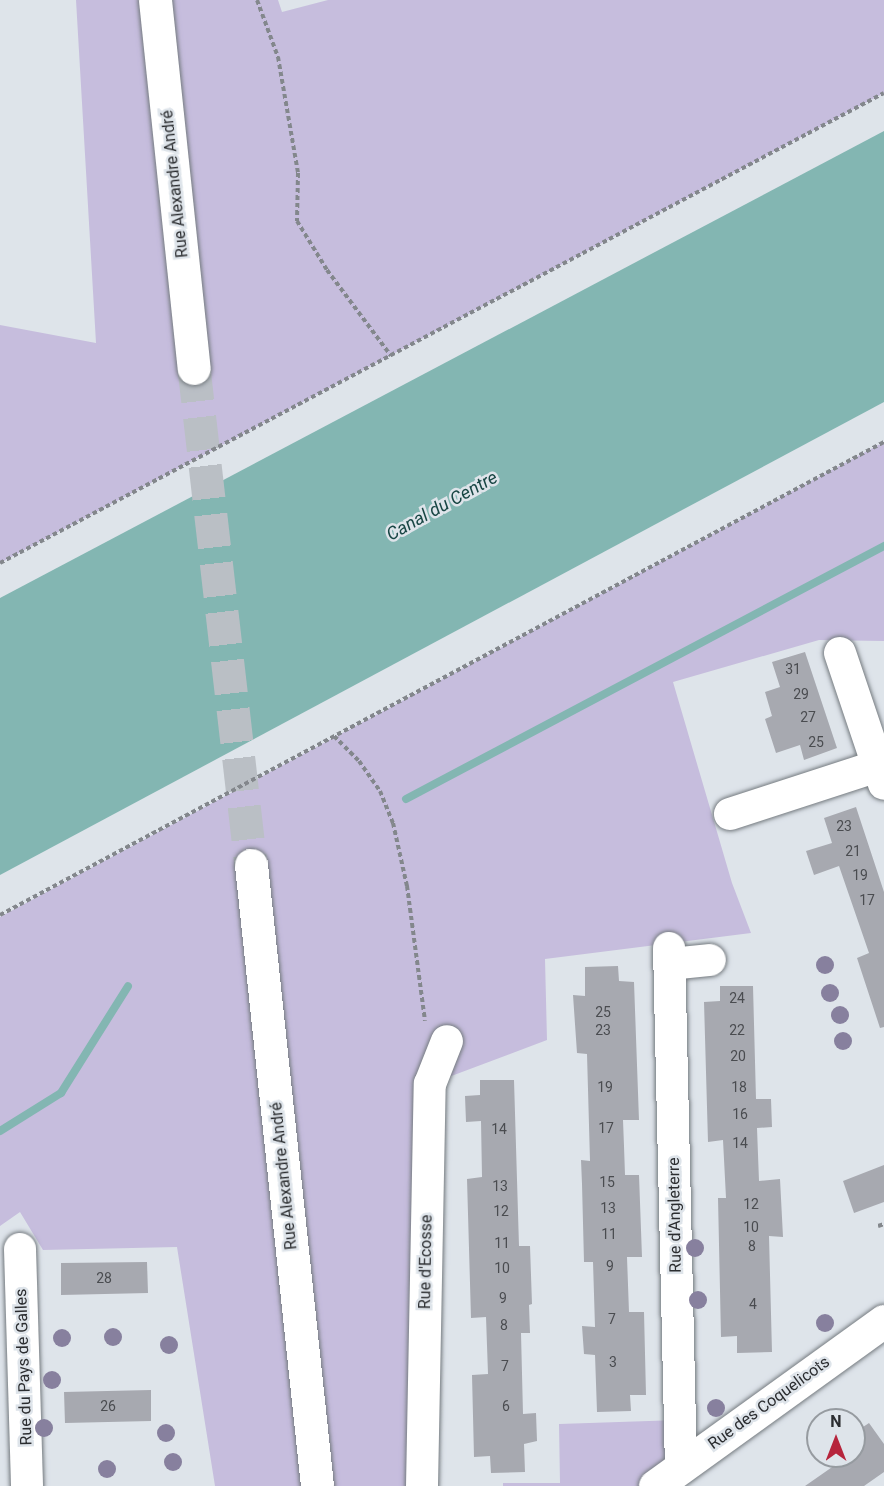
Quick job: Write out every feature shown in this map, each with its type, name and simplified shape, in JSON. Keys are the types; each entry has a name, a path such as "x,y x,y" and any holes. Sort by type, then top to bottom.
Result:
{"street":[{"name":"Rue Alexandre André","path":"155,0 194,368"},
{"path":"730,814 881,775 840,653"},
{"name":"Rue Alexandre André","path":"251,865 317,1486"},
{"name":"Rue d'Angleterre","path":"681,1467 670,956 710,960"},
{"name":"Rue d'Ecosse","path":"422,1486 430,1084 447,1041"},
{"name":"Rue du Pays de Galles","path":"20,1249 27,1486"},
{"name":"Rue des Coquelicots","path":"654,1486 884,1321"}],"path":[{"path":"256,0 278,57 298,173 297,221 327,270 391,356"},
{"path":"0,563 884,93"},
{"path":"0,915 884,442"},
{"path":"334,736 358,761 380,791 393,823 407,886 425,1022 447,1041"},
{"path":"878,1226 884,1224"}],"shaded area":[{"path":"76,0 278,0 282,12 328,0 884,0 884,93 0,563 0,325 96,343"},
{"path":"884,442 884,641 819,640 673,682 732,883 751,933 545,959 547,1040 430,1084 422,1486 215,1486 177,1247 43,1250 20,1212 0,1226 0,917"},
{"path":"679,1420 681,1467 655,1486 503,1486 503,1483 560,1483 559,1424"}],"water":[{"name":"Canal du Centre","path":"884,131 884,402 0,875 0,598"}],"building":[{"path":"805,652 837,748 804,760 800,745 776,753 765,719 772,716 765,692 780,687 772,662"},
{"path":"856,807 884,892 884,1027 880,1028 857,958 869,953 839,866 814,875 806,851 832,843 824,818"},
{"path":"618,966 619,981 634,982 639,1120 623,1120 625,1175 639,1175 642,1257 627,1257 629,1312 644,1312 646,1395 630,1395 631,1411 597,1412 595,1355 584,1354 582,1326 595,1327 593,1262 584,1262 581,1160 590,1161 587,1054 577,1053 573,995 585,996 585,967"},
{"path":"720,986 753,986 756,1099 771,1099 772,1127 757,1128 759,1181 780,1179 783,1237 769,1236 772,1352 737,1353 737,1336 721,1337 718,1198 726,1198 723,1140 708,1142 704,1002 720,1001"},
{"path":"480,1080 514,1080 519,1246 530,1246 532,1304 529,1305 530,1333 521,1333 523,1414 536,1413 537,1441 524,1444 525,1472 491,1473 490,1456 474,1457 472,1375 488,1374 486,1317 471,1318 467,1179 482,1177 481,1121 466,1122 465,1096 480,1095"},
{"path":"884,1165 884,1202 854,1213 843,1181"},
{"path":"147,1262 148,1293 61,1295 61,1263"},
{"path":"151,1390 151,1421 65,1423 64,1392"},
{"path":"869,1423 884,1444 884,1472 864,1486 805,1486 831,1468 866,1468 866,1425"}],"waterway":[{"path":"406,799 884,546"},
{"path":"0,1131 61,1093 128,986"}],"tunnel":[{"path":"194,368 251,865"}]}
